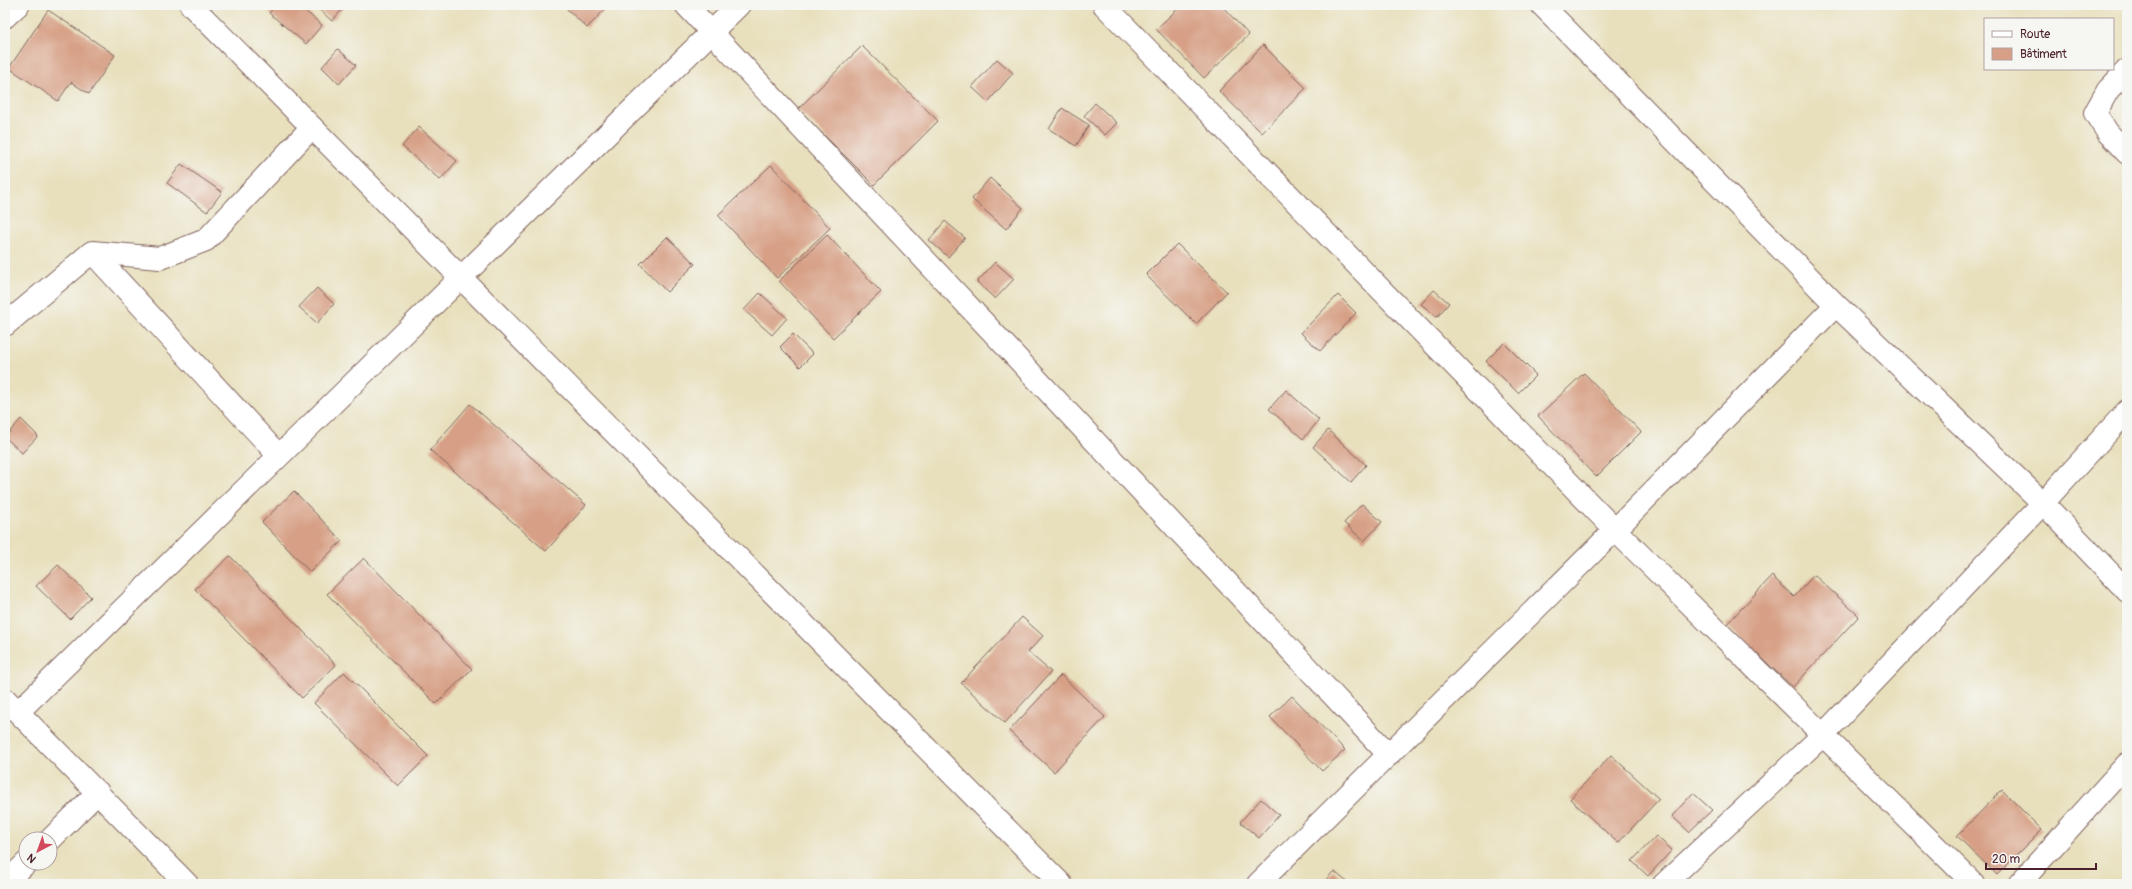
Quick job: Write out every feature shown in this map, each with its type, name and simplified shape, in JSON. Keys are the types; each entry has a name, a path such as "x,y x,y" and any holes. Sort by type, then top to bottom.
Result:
{"street":[{"path":"5,17 18,5"},
{"path":"191,5 1061,884"},
{"path":"686,5 712,31 1388,755"},
{"path":"187,884 12,706 280,456 739,5"},
{"path":"1104,5 1615,530 1822,736 1974,884"},
{"path":"1542,5 1836,305 2043,503 2127,591"},
{"path":"2127,70 2108,90 2095,113 2108,133 2127,152"},
{"path":"7,321 92,252 160,258 206,240 312,128"},
{"path":"92,252 280,456"},
{"path":"1258,884 1615,530 1836,305"},
{"path":"1664,884 1822,736 2043,503 2127,411"},
{"path":"2019,884 2127,764"},
{"path":"58,832 98,792"},
{"path":"5,884 18,871"}],"building":[{"path":"276,5 298,5 322,25 306,44 269,13"},
{"path":"314,5 346,5 332,21"},
{"path":"563,5 609,5 587,28"},
{"path":"1182,5 1221,5 1249,35 1204,78 1156,29"},
{"path":"48,10 115,55 89,94 71,82 58,101 9,68"},
{"path":"1263,45 1306,88 1262,133 1219,91"},
{"path":"862,46 938,121 874,185 798,109"},
{"path":"338,49 356,65 339,84 322,67"},
{"path":"997,59 1013,73 988,102 972,87"},
{"path":"1095,103 1117,123 1105,135 1084,116"},
{"path":"1062,108 1089,125 1076,146 1049,129"},
{"path":"419,127 457,161 440,180 402,146"},
{"path":"181,164 222,192 207,212 167,183"},
{"path":"771,165 830,228 777,278 718,215"},
{"path":"990,178 1023,208 1006,229 972,199"},
{"path":"945,221 965,238 948,257 929,240"},
{"path":"827,235 881,292 833,338 779,281"},
{"path":"667,237 695,264 667,292 640,264"},
{"path":"1177,244 1227,292 1196,324 1146,275"},
{"path":"995,262 1014,279 995,299 977,282"},
{"path":"317,288 334,304 317,323 299,307"},
{"path":"1434,290 1449,303 1437,317 1421,304"},
{"path":"760,293 787,318 772,335 744,310"},
{"path":"1338,295 1356,313 1320,351 1301,333"},
{"path":"793,334 813,354 800,367 780,347"},
{"path":"1504,343 1536,375 1518,393 1486,361"},
{"path":"1584,373 1641,432 1596,477 1538,416"},
{"path":"1286,390 1319,420 1303,439 1269,409"},
{"path":"470,404 586,505 546,551 430,450"},
{"path":"21,419 38,436 22,453 5,437"},
{"path":"1328,430 1366,465 1351,482 1313,447"},
{"path":"294,491 342,541 310,572 262,522"},
{"path":"1362,504 1382,522 1364,541 1344,523"},
{"path":"230,556 336,665 302,698 195,589"},
{"path":"364,558 472,669 436,704 327,594"},
{"path":"58,565 91,597 70,619 36,586"},
{"path":"1814,575 1859,616 1793,687 1726,625 1772,576 1794,597"},
{"path":"1022,617 1043,636 1028,652 1051,672 1005,723 961,683"},
{"path":"344,672 428,756 398,786 314,703"},
{"path":"1061,675 1105,717 1054,772 1009,731"},
{"path":"1292,696 1345,750 1322,771 1270,717"},
{"path":"1611,755 1659,799 1618,843 1570,799"},
{"path":"2002,790 2042,830 1997,875 1957,836"},
{"path":"1693,793 1712,810 1689,832 1672,816"},
{"path":"1261,799 1279,815 1259,838 1240,822"},
{"path":"1656,836 1672,850 1648,876 1632,861"},
{"path":"1334,871 1349,884 1322,884"}]}
